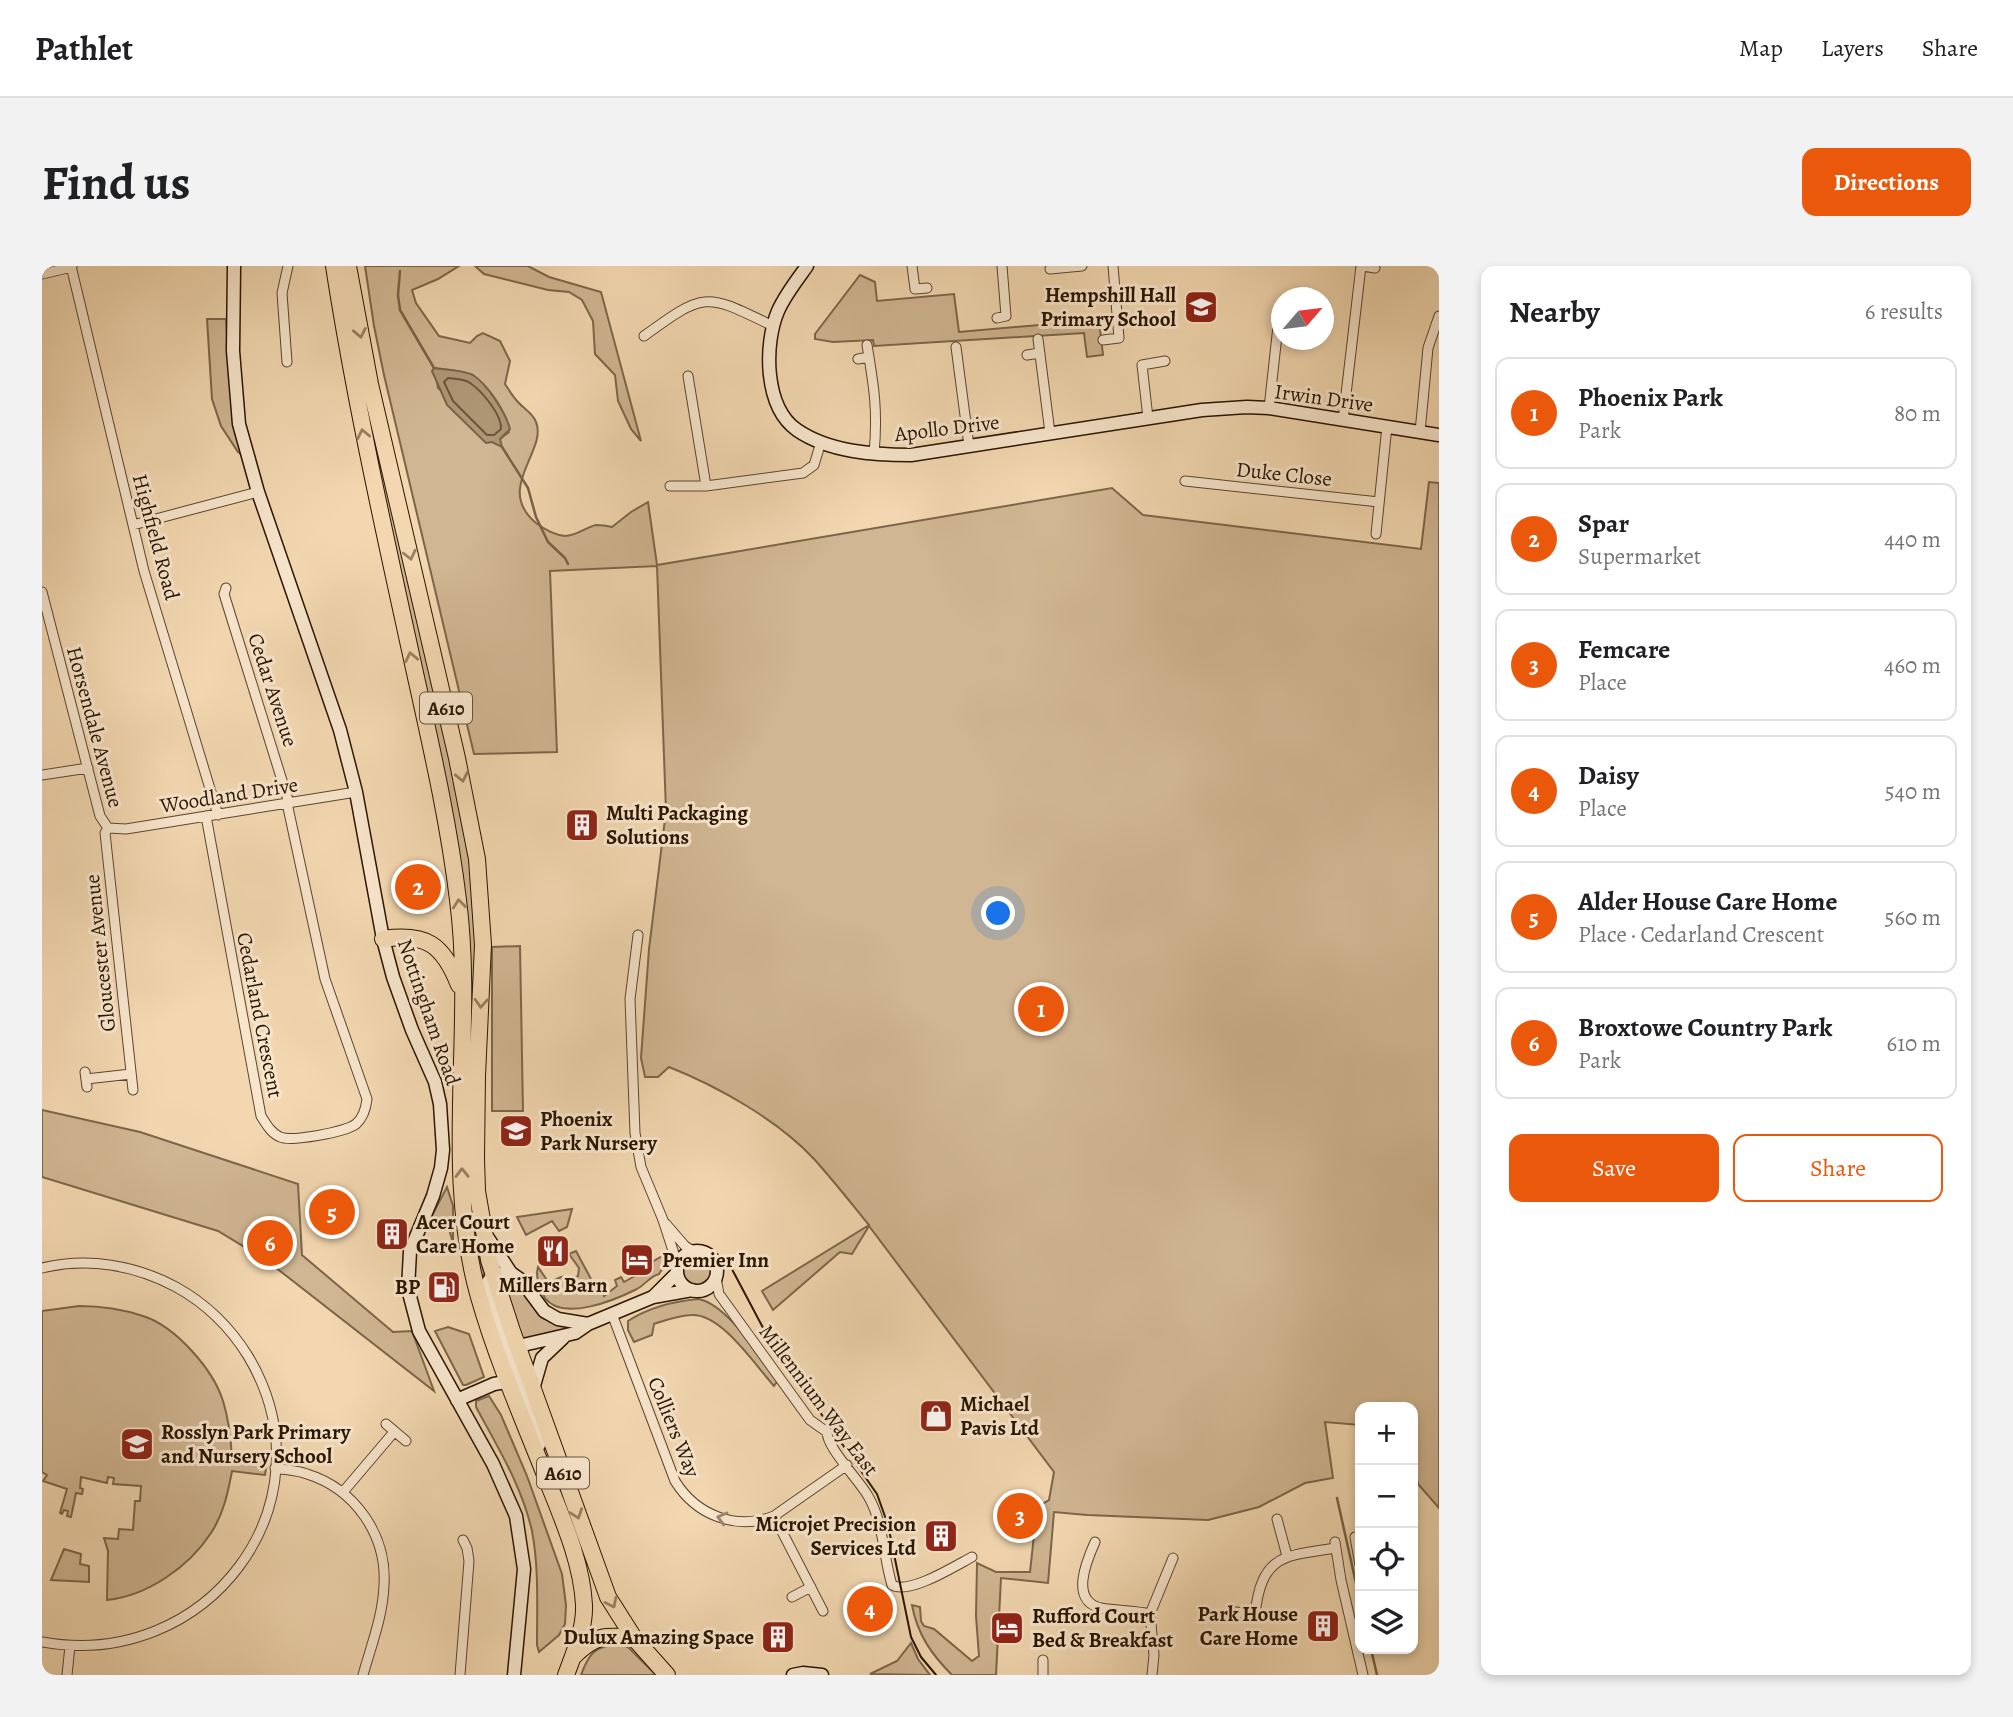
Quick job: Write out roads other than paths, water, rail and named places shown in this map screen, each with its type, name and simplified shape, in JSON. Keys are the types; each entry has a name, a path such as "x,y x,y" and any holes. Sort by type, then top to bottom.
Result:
{"highway":[{"name":"A610","path":"334,266 352,381 450,841 461,932 464,997 461,1121 463,1197 474,1276 618,1616 667,1674"},
{"name":"A610","path":"348,266 370,384 454,744 477,859 483,945 477,1076 478,1191 506,1347 521,1383 547,1478 571,1547 584,1603 574,1656 566,1675"},
{"path":"436,946 448,943 461,932"},
{"path":"383,939 403,936 436,946 450,963 464,997"},
{"path":"574,1656 590,1641 599,1638 634,1638"}],"street":[{"path":"42,274 71,266"},
{"name":"Highfield Road","path":"71,266 144,571 218,815"},
{"name":"Nottingham Road","path":"234,266 233,351 239,424 258,492 330,699 356,792 383,939 412,1030 435,1082 443,1124 441,1168 433,1196 410,1251 408,1289 419,1331 512,1502 522,1542 524,1569 514,1675"},
{"path":"287,362 282,293 288,266"},
{"name":"Apollo Drive","path":"807,266 784,299 773,326 769,347 773,392 780,408 796,429 821,442 874,454 911,455 1202,410"},
{"path":"912,266 915,289 927,288"},
{"path":"997,318 1006,316 1002,266"},
{"path":"1050,270 1082,266"},
{"path":"1103,341 1119,338 1113,266"},
{"path":"1343,420 1362,266 1375,268"},
{"path":"644,336 682,308 709,300 729,305 773,326"},
{"path":"1420,432 1428,348 1439,316"},
{"path":"1038,338 1050,433"},
{"path":"867,345 877,415 874,454"},
{"path":"956,347 953,360 969,446"},
{"path":"1269,408 1273,350"},
{"path":"1027,355 1040,353"},
{"path":"858,359 869,357"},
{"path":"1148,418 1142,365 1165,361"},
{"path":"688,376 706,486"},
{"name":"Irwin Drive","path":"1202,410 1269,408 1439,435"},
{"path":"1376,534 1387,426"},
{"path":"670,486 706,486 803,473 814,465 821,442"},
{"name":"Duke Close","path":"1185,481 1379,502"},
{"path":"133,524 258,492"},
{"name":"Cedar Avenue","path":"226,589 224,594 288,803"},
{"name":"Horsendale Avenue","path":"42,592 100,816 108,828"},
{"path":"42,775 88,768"},
{"name":"Woodland Drive","path":"108,828 119,830 356,792"},
{"name":"Cedarland Crescent","path":"206,816 261,1116 272,1132 281,1138 293,1139 328,1133 355,1124 362,1116 367,1099 326,979 288,803"},
{"name":"Gloucester Avenue","path":"108,828 104,834 133,1090"},
{"path":"638,935 630,999 635,1133 641,1167 663,1220 682,1284 692,1290"},
{"path":"86,1080 131,1074"},
{"path":"457,1400 521,1383 542,1358 566,1336 588,1324 653,1297 706,1289 716,1278 717,1266 711,1256 685,1246 663,1220"},
{"path":"483,1229 511,1273 521,1280 548,1314 558,1319 588,1324"},
{"path":"653,1297 677,1270 683,1256 693,1251"},
{"path":"42,1268 83,1263 134,1270 174,1286 210,1310 234,1335 260,1380 274,1430 275,1468 269,1503 255,1540 234,1573 207,1601 177,1622 146,1636 111,1644 70,1646 42,1642"},
{"path":"493,1275 511,1273"},
{"name":"Millennium Way East","path":"716,1278 719,1294 744,1330 810,1419 827,1432 826,1437 869,1497 876,1513 892,1585 901,1588 914,1585 972,1557"},
{"name":"Colliers Way","path":"612,1314 675,1480 682,1492 710,1515 724,1520 754,1522 774,1516 847,1465"},
{"path":"506,1347 566,1336"},
{"path":"386,1424 405,1441"},
{"path":"343,1492 394,1432"},
{"path":"275,1468 303,1472 343,1492 360,1509 381,1549 384,1571 383,1599 363,1675"},
{"path":"774,1516 823,1611"},
{"path":"1282,1525 1287,1556"},
{"path":"460,1675 469,1561 463,1540"},
{"path":"1095,1542 1083,1572 1083,1591 1090,1604 1099,1608 1150,1614"},
{"path":"1255,1614 1258,1589 1274,1563 1287,1556 1335,1545 1355,1631"},
{"path":"1152,1675 1154,1655 1150,1614 1173,1558"},
{"path":"792,1597 811,1587"},
{"path":"1235,1612 1278,1616"},
{"path":"67,1675 70,1646"},
{"path":"1360,1654 1363,1675"},
{"path":"1043,1660 1044,1675"},
{"path":"793,1675 822,1675"}],"water":[{"path":"434,368 469,373 484,385 508,422 510,429 500,439 502,447 492,442 486,443 447,405 432,371"}],"waterway":[{"path":"400,271 400,310 434,368"},
{"path":"502,447 528,488 536,517 548,542 568,564"},
{"path":"1337,1498 1358,1591"},
{"path":"1372,1654 1377,1675"}],"tram line":[{"path":"725,1256 769,1339 877,1494 888,1525 911,1637 921,1657 936,1675"}],"place":[{"name":"Hempshill Hall Primary School","path":"1201,307"},
{"name":"Multi Packaging Solutions","path":"582,825"},
{"name":"Spar","path":"418,887"},
{"name":"Phoenix Park","path":"1041,1009"},
{"name":"Phoenix Park Nursery","path":"516,1131"},
{"name":"Alder House Care Home","path":"332,1212"},
{"name":"Acer Court Care Home","path":"392,1234"},
{"name":"Broxtowe Country Park","path":"270,1243"},
{"name":"Millers Barn","path":"553,1251"},
{"name":"Premier Inn","path":"637,1260"},
{"name":"BP","path":"444,1287"},
{"name":"Michael Pavis Ltd","path":"936,1416"},
{"name":"Rosslyn Park Primary and Nursery School","path":"137,1444"},
{"name":"Femcare","path":"1020,1516"},
{"name":"Microjet Precision Services Ltd","path":"941,1536"},
{"name":"Daisy","path":"870,1609"},
{"name":"Park House Care Home","path":"1323,1626"},
{"name":"Rufford Court Bed & Breakfast","path":"1007,1628"},
{"name":"Dulux Amazing Space","path":"778,1637"}]}
